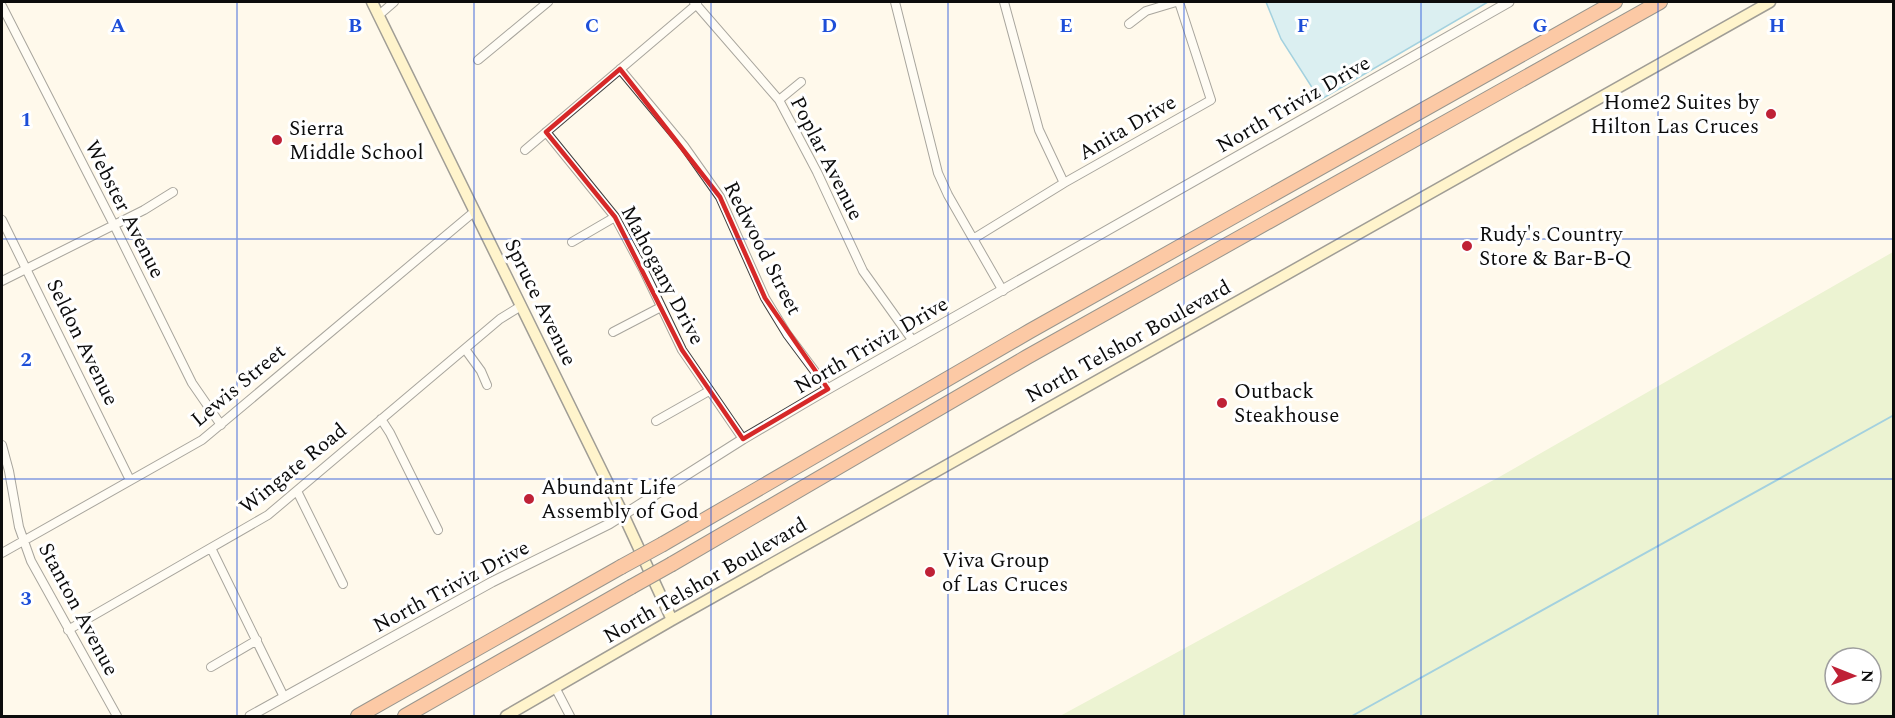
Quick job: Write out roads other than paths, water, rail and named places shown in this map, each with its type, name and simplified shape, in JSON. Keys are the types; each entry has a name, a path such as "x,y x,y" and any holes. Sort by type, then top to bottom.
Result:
{"highway":[{"path":"358,717 1041,326 1615,2"},
{"path":"405,717 1027,357 1659,2"}],"main road":[{"name":"Spruce Avenue","path":"372,2 623,514 672,620"},
{"name":"North Telshor Boulevard","path":"506,717 672,620 1770,2"}],"street":[{"path":"379,15 394,2"},
{"path":"478,60 548,2"},
{"path":"895,2 936,166 948,195 1003,291"},
{"path":"1004,2 1039,130 1064,183"},
{"path":"1129,24 1146,11 1178,2"},
{"name":"Anita Drive","path":"973,239 1064,183 1210,100 1178,2"},
{"name":"North Triviz Drive","path":"250,717 492,582 571,544 828,389 1509,2"},
{"path":"525,150 695,3"},
{"name":"Poplar Avenue","path":"695,3 779,100 817,172 863,271 913,341"},
{"name":"Webster Avenue","path":"2,6 192,383 221,425"},
{"name":"Redwood Street","path":"620,69 684,146 720,197 765,298 787,334 828,389"},
{"path":"779,100 801,82"},
{"name":"Mahogany Drive","path":"546,132 615,217 682,350 743,439"},
{"path":"2,280 152,206 173,192"},
{"name":"Lewis Street","path":"2,554 195,445 475,211"},
{"path":"572,242 615,217"},
{"name":"Seldon Avenue","path":"2,220 130,480"},
{"name":"Wingate Road","path":"68,630 258,522 500,319 521,306"},
{"path":"613,332 661,307"},
{"path":"465,349 481,371 487,385"},
{"path":"656,421 709,391"},
{"path":"381,419 438,530"},
{"name":"Stanton Avenue","path":"2,445 23,542 35,571 117,717"},
{"path":"297,491 343,584"},
{"path":"212,548 284,697"},
{"path":"211,667 257,640"},
{"path":"556,688 570,717"}],"water":[{"path":"1266,2 1488,2 1320,100 1281,39"}],"waterway":[{"path":"1352,716 1894,415"}],"place":[{"name":"Home2 Suites by Hilton Las Cruces","path":"1771,114"},
{"name":"Sierra Middle School","path":"277,140"},
{"name":"Rudy's Country Store & Bar-B-Q","path":"1467,246"},
{"name":"Outback Steakhouse","path":"1222,403"},
{"name":"Abundant Life Assembly of God","path":"529,499"},
{"name":"Viva Group of Las Cruces","path":"930,572"}]}
